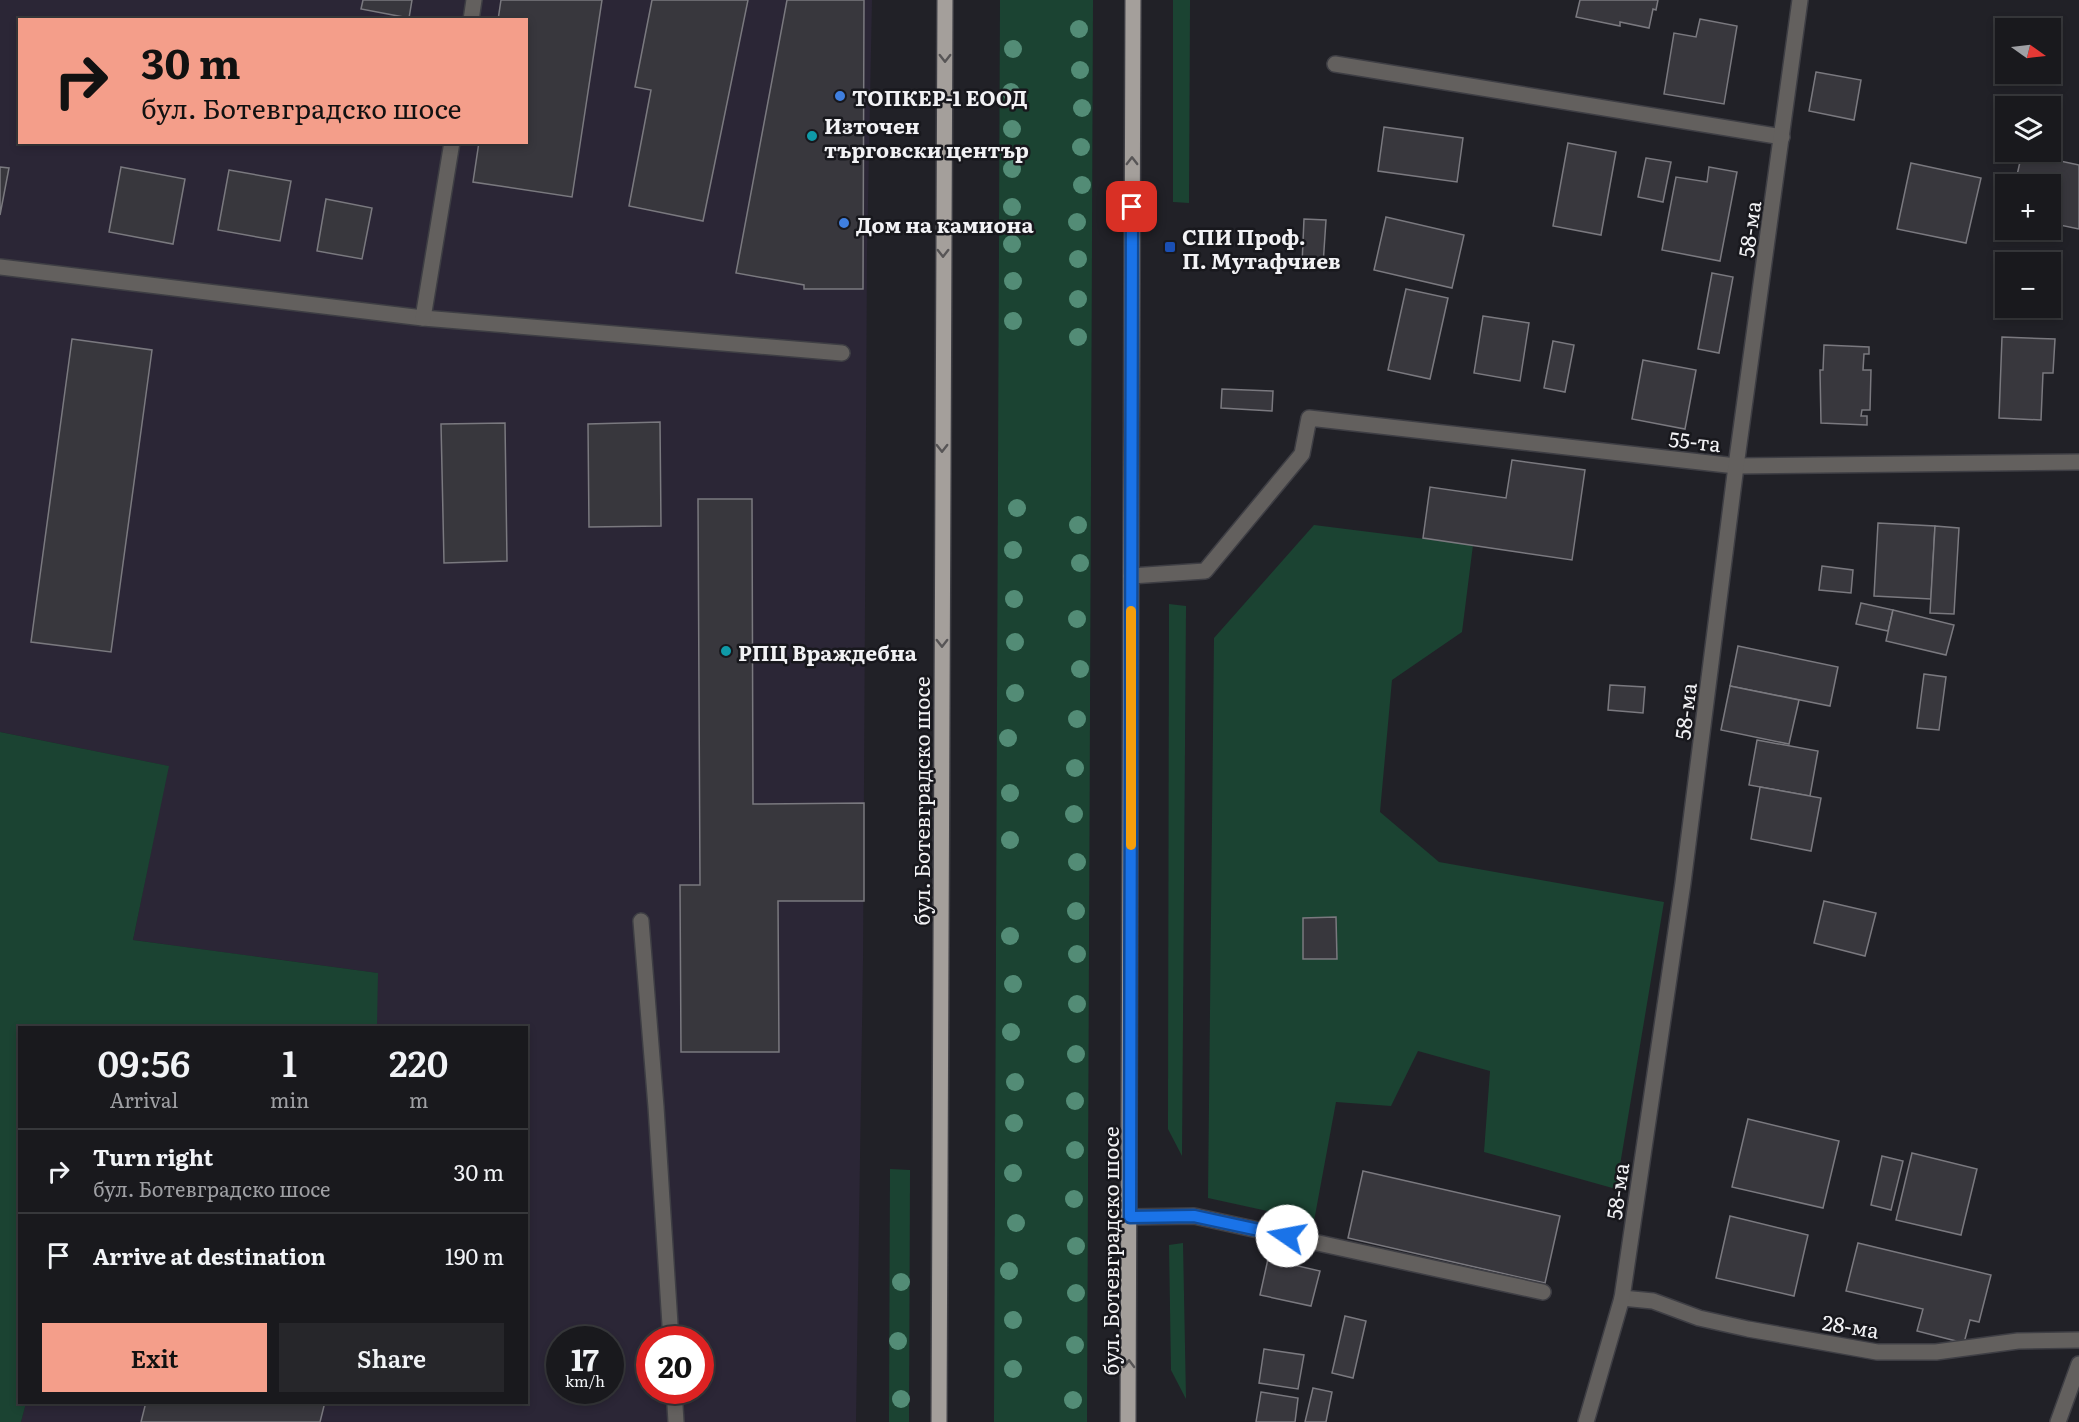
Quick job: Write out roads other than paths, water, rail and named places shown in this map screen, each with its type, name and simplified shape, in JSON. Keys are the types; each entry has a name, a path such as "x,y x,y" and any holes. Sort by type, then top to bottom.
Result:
{"main road":[{"name":"бул. Ботевградско шосе","path":"939,1422 945,0"},
{"name":"бул. Ботевградско шосе","path":"1128,1422 1132,0"}],"street":[{"path":"471,18 474,0"},
{"name":"58-ма","path":"1586,1422 1622,1298 1683,883 1736,466 1800,0"},
{"path":"1335,64 1782,137"},
{"path":"423,318 452,144"},
{"path":"0,267 423,318 842,353"},
{"name":"55-та","path":"1131,576 1205,572 1302,454 1309,418 1736,466 2079,462"},
{"path":"640,921 656,1107 670,1326"},
{"path":"1130,1217 1194,1216 1543,1292"},
{"name":"28-ма","path":"1622,1298 1653,1301 1699,1318 1748,1329 1877,1352 1936,1352 2018,1341 2079,1340"},
{"path":"2058,1422 2079,1364"},
{"path":"675,1404 676,1422"}],"place":[{"name":"ТОПКЕР-1 ЕООД","path":"840,96"},
{"name":"Източен търговски център","path":"812,136"},
{"name":"Дом на камиона","path":"844,223"},
{"name":"СПИ Проф. П. Мутафчиев","path":"1170,247"},
{"name":"РПЦ Враждебна","path":"726,651"}]}
